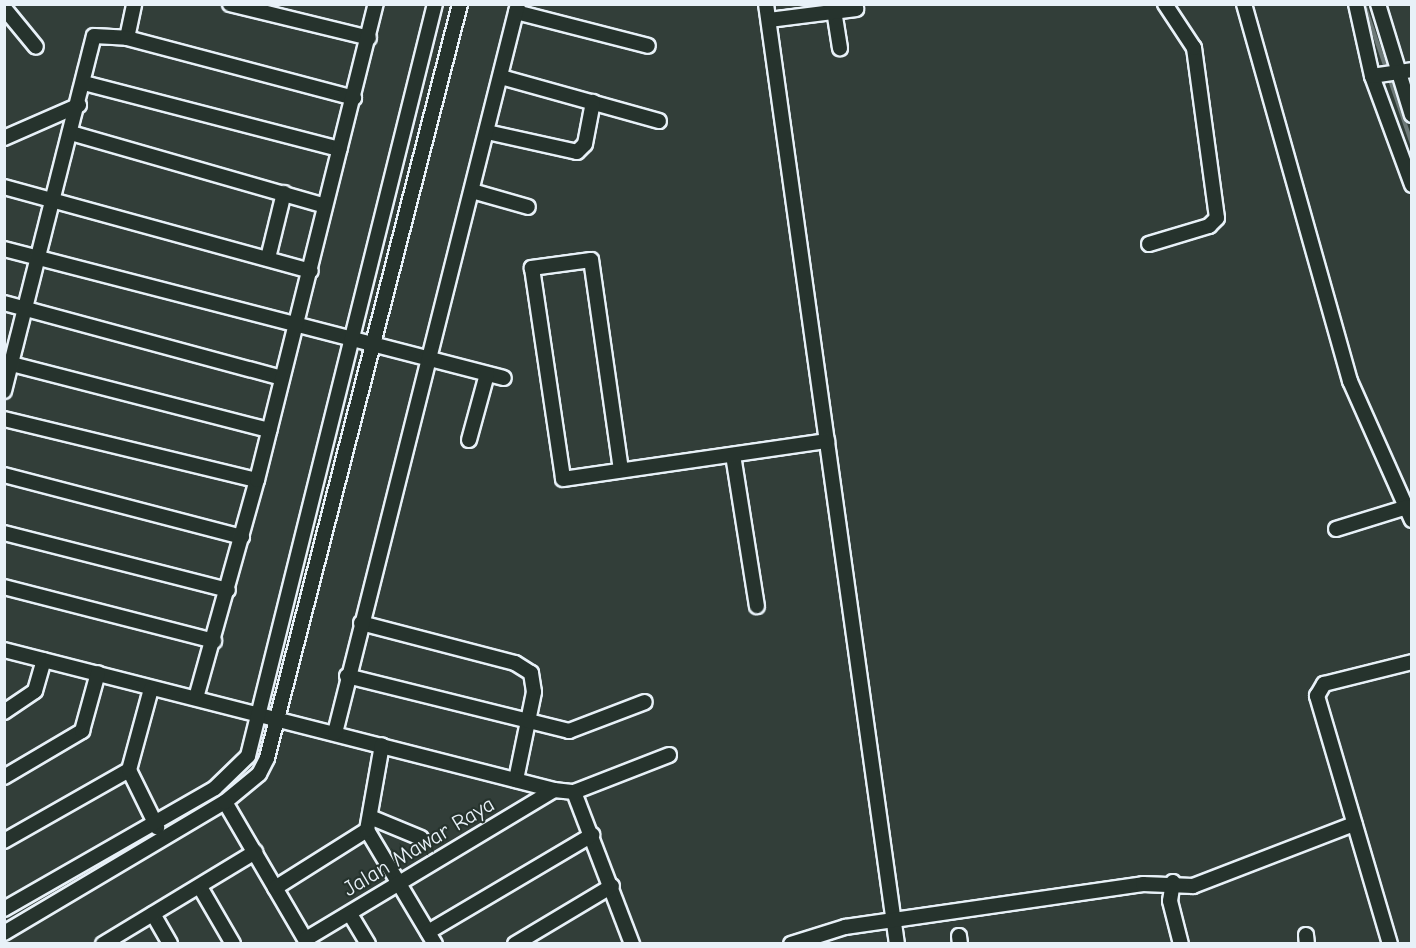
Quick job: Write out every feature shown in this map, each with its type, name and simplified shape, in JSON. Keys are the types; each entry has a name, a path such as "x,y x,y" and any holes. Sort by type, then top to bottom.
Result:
{"street":[{"path":"127,38 134,4"},
{"path":"230,4 369,38"},
{"path":"196,698 214,641 257,480 376,4"},
{"path":"4,909 241,768 353,338 435,4"},
{"path":"4,933 225,802 259,774 278,719 460,4"},
{"path":"766,4 897,944"},
{"path":"1149,244 1209,226 1217,218 1194,48 1166,4"},
{"path":"1244,4 1350,381 1410,516 1336,529"},
{"path":"1356,4 1389,74 1412,115"},
{"path":"1378,4 1389,74 1412,185"},
{"path":"4,8 36,47"},
{"path":"335,733 347,676 430,360 517,8 648,46"},
{"path":"769,20 833,8 856,9"},
{"path":"833,8 840,48"},
{"path":"4,391 8,363 41,259 94,36 127,38 354,98"},
{"path":"501,77 659,121"},
{"path":"84,82 340,149"},
{"path":"487,132 576,152 585,144 593,102"},
{"path":"4,138 79,105"},
{"path":"71,133 325,206"},
{"path":"4,188 311,271"},
{"path":"472,191 528,207"},
{"path":"268,258 284,193"},
{"path":"4,249 504,378"},
{"path":"621,471 591,260 532,268 563,479 621,471 733,455 827,441"},
{"path":"4,303 282,378"},
{"path":"8,363 269,429"},
{"path":"469,440 487,374"},
{"path":"4,419 257,480"},
{"path":"733,455 757,606"},
{"path":"4,475 242,537"},
{"path":"4,533 228,590"},
{"path":"4,588 214,641"},
{"path":"361,623 515,663 535,680 530,724 516,780"},
{"path":"4,650 554,790 574,792 669,755"},
{"path":"4,712 35,691 44,660"},
{"path":"1390,944 1318,691 1324,684 1412,662"},
{"path":"4,777 82,730 98,673"},
{"path":"347,676 530,724 569,731 645,702"},
{"path":"151,689 129,770 163,839"},
{"path":"382,745 369,824 399,884 431,938 592,835"},
{"path":"4,841 129,770"},
{"name":"Jalan Mawar Raya","path":"307,941 554,790"},
{"path":"574,792 612,886 629,942"},
{"path":"225,802 307,941"},
{"path":"275,888 369,824 422,838"},
{"path":"791,944 845,927 895,922 1173,882 1206,883 1354,824"},
{"path":"108,942 255,852"},
{"path":"1173,882 1170,901 1181,944"},
{"path":"515,944 612,886"},
{"path":"200,887 233,944"},
{"path":"153,914 170,944"},
{"path":"350,914 368,944"}],"waterway":[{"path":"1364,4 1412,144"}]}
